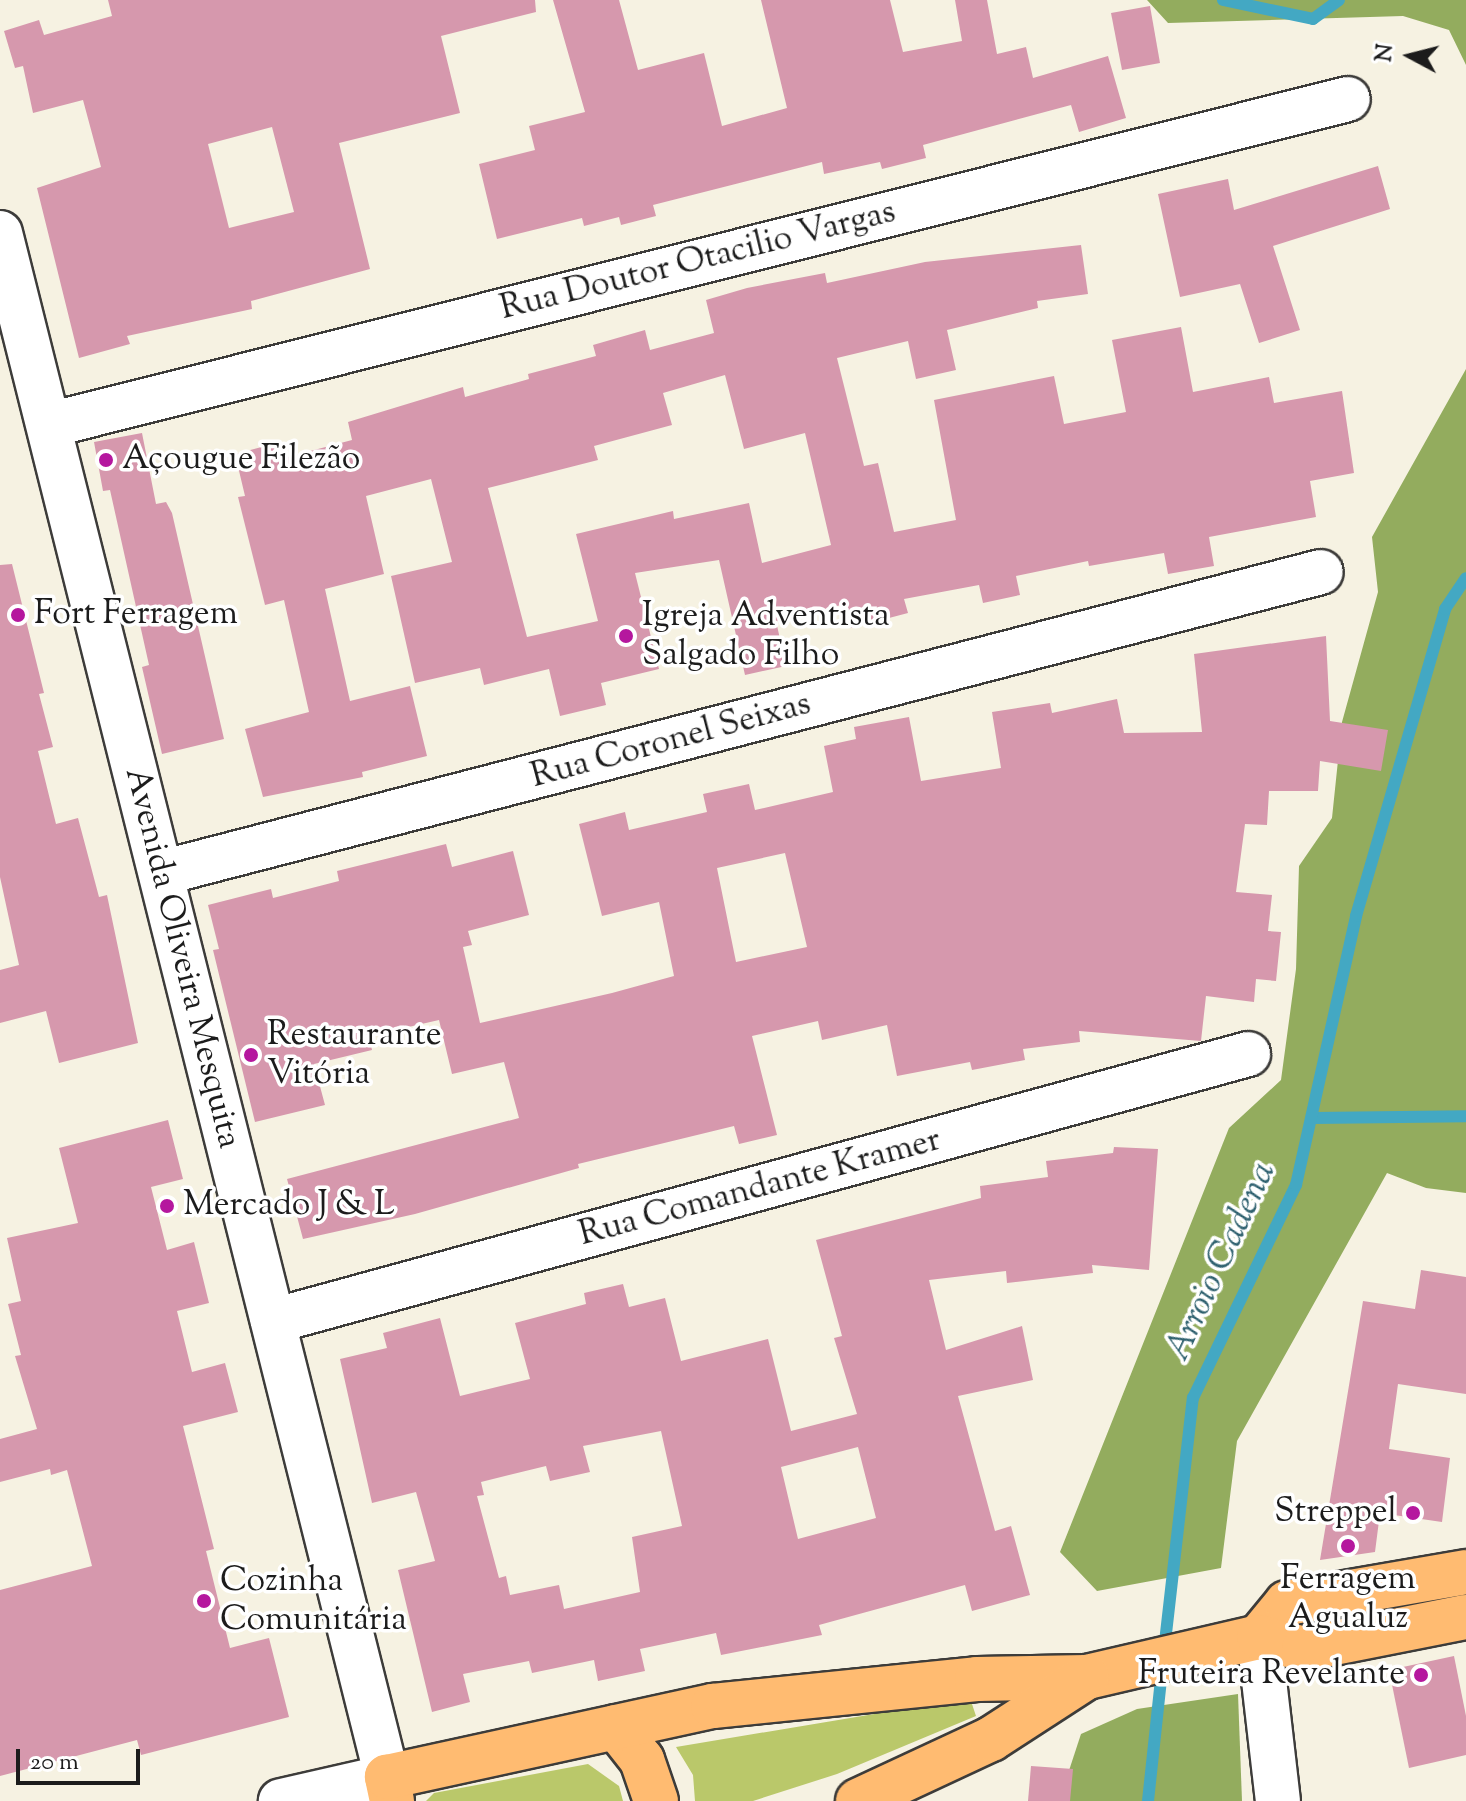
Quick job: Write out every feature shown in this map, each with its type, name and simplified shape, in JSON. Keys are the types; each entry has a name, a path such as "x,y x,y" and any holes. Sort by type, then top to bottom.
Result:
{"main road":[{"path":"1245,1640 1287,1603 1466,1572"},
{"path":"390,1789 616,1727 713,1706 977,1679 1087,1677 1245,1640 1304,1649 1466,1617"},
{"path":"858,1801 991,1739 1087,1677"},
{"path":"616,1727 642,1760 656,1801"}],"street":[{"name":"Rua Doutor Otacilio Vargas","path":"49,425 1348,99"},
{"name":"Avenida Oliveira Mesquita","path":"0,233 390,1789"},
{"name":"Rua Coronel Seixas","path":"161,873 1321,572"},
{"name":"Rua Comandante Kramer","path":"273,1321 1248,1054"},
{"path":"1245,1640 1278,1801"},
{"path":"281,1801 390,1789"}],"green space":[{"path":"1147,0 1466,0 1466,65 1449,30 1403,16 1168,23"},
{"path":"1466,369 1466,1193 1426,1188 1387,1173 1237,1441 1221,1568 1097,1591 1060,1552 1229,1128 1281,1080 1296,969 1299,866 1332,818 1342,722 1378,592 1372,537"},
{"path":"1238,1694 1242,1801 1059,1801 1081,1734 1137,1709"},
{"path":"970,1698 976,1716 837,1774 753,1801 695,1801 693,1775 676,1747"},
{"path":"588,1764 619,1786 623,1801 426,1801 434,1793"}],"building":[{"path":"108,0 535,0 536,12 441,36 460,113 339,143 370,269 251,301 252,309 127,336 130,344 79,358 37,188 101,167 83,100 33,113 23,66 15,68 4,31 39,20 44,35 112,16","holes":["272,127 294,212 229,228 208,144"]},
{"path":"553,0 619,0 638,70 704,53 722,126 787,108 761,0 890,0 903,52 962,41 955,0 987,0 997,54 1026,47 1033,78 1108,56 1126,118 1079,132 1071,105 923,145 926,158 882,169 880,162 824,174 822,162 653,205 656,216 621,225 619,217 584,226 582,218 497,239 479,164 535,150 529,126 585,112"},
{"path":"1150,6 1160,63 1122,70 1111,13"},
{"path":"1378,166 1390,209 1273,246 1300,330 1259,343 1240,284 1180,297 1158,194 1228,179 1234,210"},
{"path":"1081,245 1088,294 1037,301 1038,308 947,330 956,370 916,379 908,341 837,358 864,466 878,463 894,532 956,520 934,400 1054,376 1064,424 1126,412 1112,340 1181,327 1193,392 1269,377 1274,403 1342,391 1354,473 1310,481 1316,517 1209,537 1214,566 1168,574 1164,553 1089,566 1088,561 1016,576 1020,595 983,603 979,585 904,599 908,613 851,628 845,604 776,621 786,666 745,675 719,560 635,573 659,669 601,683 606,705 560,716 549,669 484,685 480,668 415,683 391,576 452,562 431,479 366,496 384,574 325,589 350,701 410,686 427,756 362,772 363,777 263,797 245,729 309,712 284,600 265,605 238,497 245,496 235,454 281,442 284,458 352,440 348,422 463,387 465,397 529,379 528,374 596,356 593,345 645,330 650,350 714,333 706,300 747,288 825,273 827,283 925,262","holes":["725,375 744,449 805,433 831,545 762,563 749,503 674,519 673,511 576,534 598,621 527,637 488,488 598,460 594,446 672,425 663,393"]},
{"path":"142,433 156,504 166,502 172,513 224,739 162,754 142,667 149,665 110,490 103,491 94,442"},
{"path":"12,564 44,693 39,694 53,747 38,751 56,824 78,818 99,897 107,895 138,1043 59,1063 46,1011 0,1023 0,970 19,965 0,877 0,565"},
{"path":"1326,636 1330,721 1388,730 1381,771 1320,761 1318,791 1269,791 1267,825 1245,824 1236,892 1272,895 1268,931 1281,932 1276,981 1256,979 1254,1002 1206,996 1201,1041 1079,1031 1080,1042 1023,1049 1025,1060 972,1070 970,1062 897,1076 887,1025 822,1040 818,1021 752,1036 777,1135 739,1144 734,1126 578,1164 579,1168 415,1214 303,1239 287,1179 519,1118 504,1062 452,1074 439,1020 369,1036 372,1050 314,1064 325,1105 255,1122 213,950 219,949 208,905 271,889 273,898 339,881 337,871 446,844 452,867 513,851 529,915 468,931 472,945 463,947 480,1023 612,993 674,976 659,902 602,916 579,824 625,812 629,830 707,812 703,794 749,784 755,810 833,792 824,746 856,739 854,727 909,717 921,781 1001,768 992,712 1050,703 1052,713 1117,699 1124,733 1202,732 1194,654","holes":["785,853 807,947 736,962 717,868"]},
{"path":"168,1120 183,1179 151,1187 167,1250 194,1242 209,1303 177,1311 192,1372 225,1363 238,1412 183,1426 214,1549 206,1551 230,1648 269,1638 289,1717 141,1755 137,1740 0,1776 0,1590 92,1566 67,1470 51,1475 50,1469 0,1482 0,1439 37,1429 15,1356 21,1355 8,1304 21,1301 7,1238 78,1223 59,1148"},
{"path":"1114,1147 1158,1149 1149,1270 1092,1265 1093,1273 1007,1283 1006,1271 929,1280 946,1350 1022,1326 1033,1380 958,1396 995,1531 1011,1526 1030,1595 972,1611 965,1585 819,1625 822,1635 721,1655 716,1633 640,1649 645,1671 598,1681 594,1660 532,1673 529,1661 463,1674 470,1702 432,1712 398,1570 435,1561 416,1492 372,1503 340,1359 387,1348 383,1333 440,1318 460,1396 530,1379 515,1323 586,1304 584,1293 623,1284 629,1307 665,1298 681,1361 768,1339 791,1431 857,1414 834,1338 842,1336 816,1240 981,1198 980,1186 1048,1177 1046,1161 1113,1153","holes":["661,1431 682,1526 632,1537 640,1592 564,1609 559,1585 510,1595 506,1576 499,1578 477,1496 484,1495 481,1482 546,1466 550,1481 590,1472 583,1446","858,1447 876,1518 798,1539 781,1467"]},
{"path":"1421,1270 1466,1277 1466,1394 1398,1384 1389,1449 1450,1458 1442,1522 1380,1513 1375,1552 1320,1560 1363,1301 1415,1309"},
{"path":"1454,1656 1466,1716 1466,1755 1409,1768 1389,1670"},
{"path":"1031,1766 1073,1769 1070,1801 1028,1801"}],"waterway":[{"name":"Arroio Cadena","path":"1223,0 1313,19 1339,0"},
{"name":"Arroio Cadena","path":"1164,1651 1193,1398 1296,1185 1356,916 1445,609 1466,578"},
{"path":"1313,1118 1466,1116"},
{"name":"Arroio Cadena","path":"1148,1801 1162,1669"}],"place":[{"name":"Açougue Filezão","path":"106,460"},
{"name":"Fort Ferragem","path":"18,615"},
{"name":"Igreja Adventista Salgado Filho","path":"626,636"},
{"name":"Restaurante Vitória","path":"251,1055"},
{"name":"Mercado J & L","path":"167,1206"},
{"name":"Streppel","path":"1413,1513"},
{"name":"Ferragem Agualuz","path":"1348,1546"},
{"name":"Cozinha Comunitária","path":"204,1601"},
{"name":"Fruteira Revelante","path":"1421,1675"}]}
